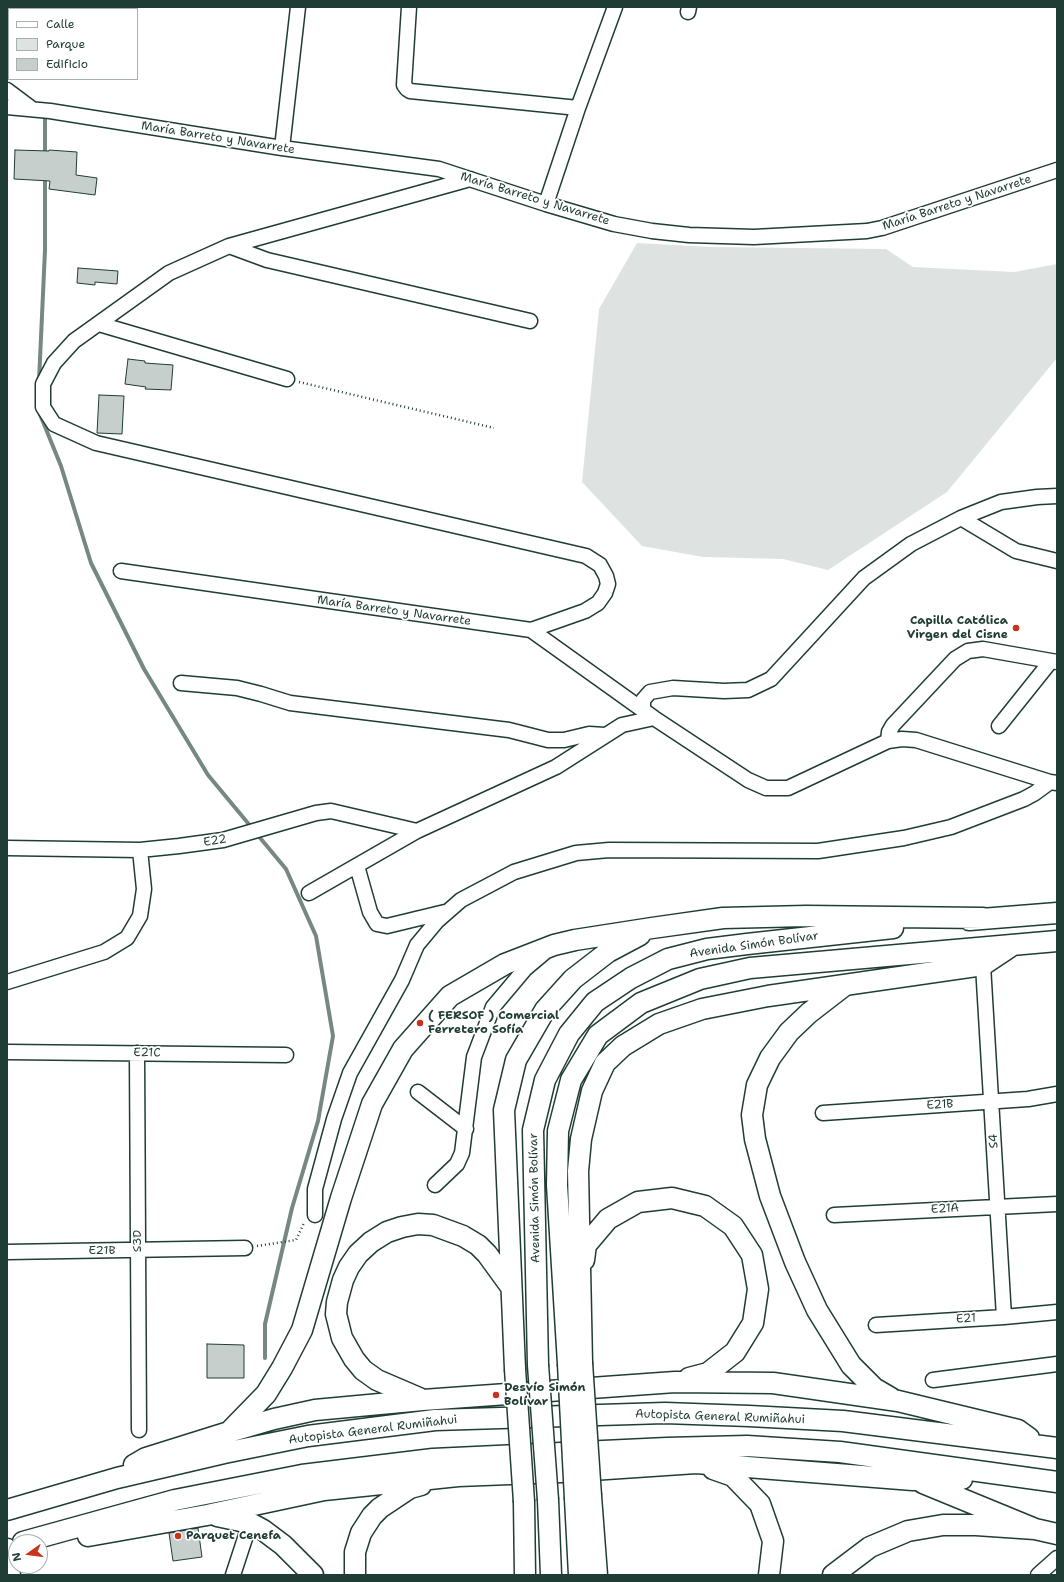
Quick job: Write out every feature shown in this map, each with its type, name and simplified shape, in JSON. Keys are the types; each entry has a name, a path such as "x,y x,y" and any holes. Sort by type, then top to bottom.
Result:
{"highway":[{"name":"Avenida Simón Bolívar","path":"551,1575 548,1500 538,1365 533,1130 545,1080 569,1034 596,1002 631,978 668,960 707,950 754,943 983,918 1057,912"},
{"path":"229,1432 266,1394 302,1330 341,1198 372,1104 403,1049 450,996 505,964 554,945 575,940 652,928 723,918 806,916 983,918"},
{"path":"525,1575 524,1502 510,1287 504,1110 516,1060 545,1010 573,979 608,952 652,928"},
{"name":"Avenida Simón Bolívar","path":"575,1364 557,1185 558,1131 572,1080 598,1035 641,1003 700,979 750,968 1057,941"},
{"path":"581,1280 578,1171 581,1139 592,1091 605,1064 623,1046 659,1024 702,1009 768,996 983,965 1012,946"},
{"path":"845,986 809,1013 789,1032 770,1058 757,1085 752,1115 755,1139 770,1196 795,1262 817,1310 851,1365 874,1388 898,1401"},
{"path":"579,1575 583,1498 575,1364 581,1280 586,1245 608,1219 638,1202 672,1198 705,1206 733,1226 752,1255 758,1289 753,1323 735,1352 708,1373 675,1382"},
{"path":"422,1400 377,1380 363,1370 354,1360 342,1338 336,1314 337,1302 343,1280 349,1267 358,1254 387,1232 418,1224 433,1225 463,1236 478,1245 487,1254 510,1287"},
{"path":"117,1478 146,1458 274,1419 315,1410 422,1400 675,1382 773,1383 898,1401 1018,1430 1049,1447"},
{"name":"Autopista General Rumiñahui","path":"7,1510 117,1478 224,1453 308,1436 435,1420 665,1412 843,1421 1049,1447"},
{"path":"48,1535 183,1498 302,1475 433,1459 659,1448 747,1446 840,1452 1057,1482"},
{"path":"696,1463 733,1476 760,1504 773,1541 769,1575"},
{"path":"48,1538 55,1540 68,1540 324,1490 458,1476 562,1472 696,1463 914,1480 1031,1479"},
{"path":"355,1575 355,1552 361,1533 380,1508 410,1488 458,1476"},
{"path":"914,1480 1035,1529 1057,1534"},
{"path":"583,1498 599,1569"},
{"path":"207,1514 250,1523 273,1536 313,1575"},
{"path":"834,1575 870,1547 908,1531 943,1525 1035,1529"},
{"path":"518,1575 524,1553"}],"street":[{"path":"282,148 298,7"},
{"path":"409,7 404,85 406,89 578,108"},
{"path":"546,204 578,108 615,7"},
{"path":"7,90 31,108"},
{"name":"María Barreto y Navarrete","path":"7,107 31,108 282,148 439,169 546,204 614,224 652,231 689,235 754,237 867,231 892,226 1057,170"},
{"path":"470,179 229,246 168,273 100,324 74,341 54,363 43,384 43,407 54,424 96,443 586,556 600,565 606,576 608,584 605,593 598,603 585,611 532,630"},
{"path":"229,246 267,260 530,321"},
{"path":"100,324 286,379"},
{"path":"309,893 417,831 556,767 622,725 649,714 643,700 650,692 674,688 724,691 748,690 771,679 864,578 911,544 961,518 1001,502 1057,496"},
{"path":"961,518 1016,551 1057,561"},
{"name":"María Barreto y Navarrete","path":"121,571 532,630 649,714 748,780 766,788 788,788 888,741 902,739 916,740 1054,783"},
{"path":"888,741 889,732 893,725 956,659 968,651 982,649 1054,661"},
{"path":"999,726 1054,661"},
{"path":"181,683 237,688 290,703 509,730 548,740 564,740 589,734 605,735"},
{"path":"315,1215 316,1189 334,1119 350,1073 402,980 417,945 437,921 461,900 514,872 576,853 609,850 818,851 904,838 951,828 1024,799 1054,783"},
{"name":"E22","path":"7,848 140,850 179,846 223,840 316,813 331,811 417,831"},
{"path":"7,982 104,952 127,938 140,916 144,889 140,850"},
{"path":"357,866 370,912 377,924 387,926 447,912"},
{"path":"435,1185 457,1164 462,1153 474,1057 493,1007 525,969 554,945"},
{"name":"S4","path":"983,965 1004,1317"},
{"name":"E21C","path":"7,1052 286,1055"},
{"name":"S3D","path":"137,1053 138,1430"},
{"path":"418,1092 466,1129"},
{"name":"E21B","path":"823,1113 1028,1099 1057,1094"},
{"name":"E21A","path":"834,1215 1057,1204"},
{"name":"E21B","path":"7,1252 245,1248"},
{"name":"E21","path":"876,1325 1057,1312"},
{"path":"933,1380 1057,1364"},
{"path":"233,1575 250,1523"},
{"path":"1038,1575 1055,1560"}],"path":[{"path":"286,379 494,428"},
{"path":"271,1244 296,1240 308,1215 315,1215"}],"green space":[{"path":"637,243 710,247 886,249 913,267 1014,272 1057,264 1057,358 947,492 828,570 783,559 703,557 642,546 582,482 599,309"}],"building":[{"path":"15,150 77,152 76,175 97,178 95,195 49,189 50,181 14,179"},
{"path":"78,268 118,271 117,284 95,282 95,285 77,283"},
{"path":"128,359 145,361 145,363 173,365 171,390 145,389 146,387 125,384"},
{"path":"99,395 124,396 122,434 97,433"},
{"path":"207,1344 244,1345 244,1378 207,1378"},
{"path":"198,1528 202,1557 173,1561 169,1533"}],"waterway":[{"path":"45,112 45,156"},
{"path":"39,381 45,250 45,176"},
{"path":"39,412 61,466 91,563 144,669 208,775 252,828"},
{"path":"256,833 286,869 316,936 333,1036 318,1121 292,1208 265,1324 265,1358"}],"place":[{"name":"Capilla Católica Virgen del Cisne","path":"1016,628"},
{"name":"( FERSOF ) Comercial Ferretero Sofía","path":"420,1023"},
{"name":"Desvío Simón Bolívar","path":"496,1395"},
{"name":"Parquet Cenefa","path":"178,1536"}]}
